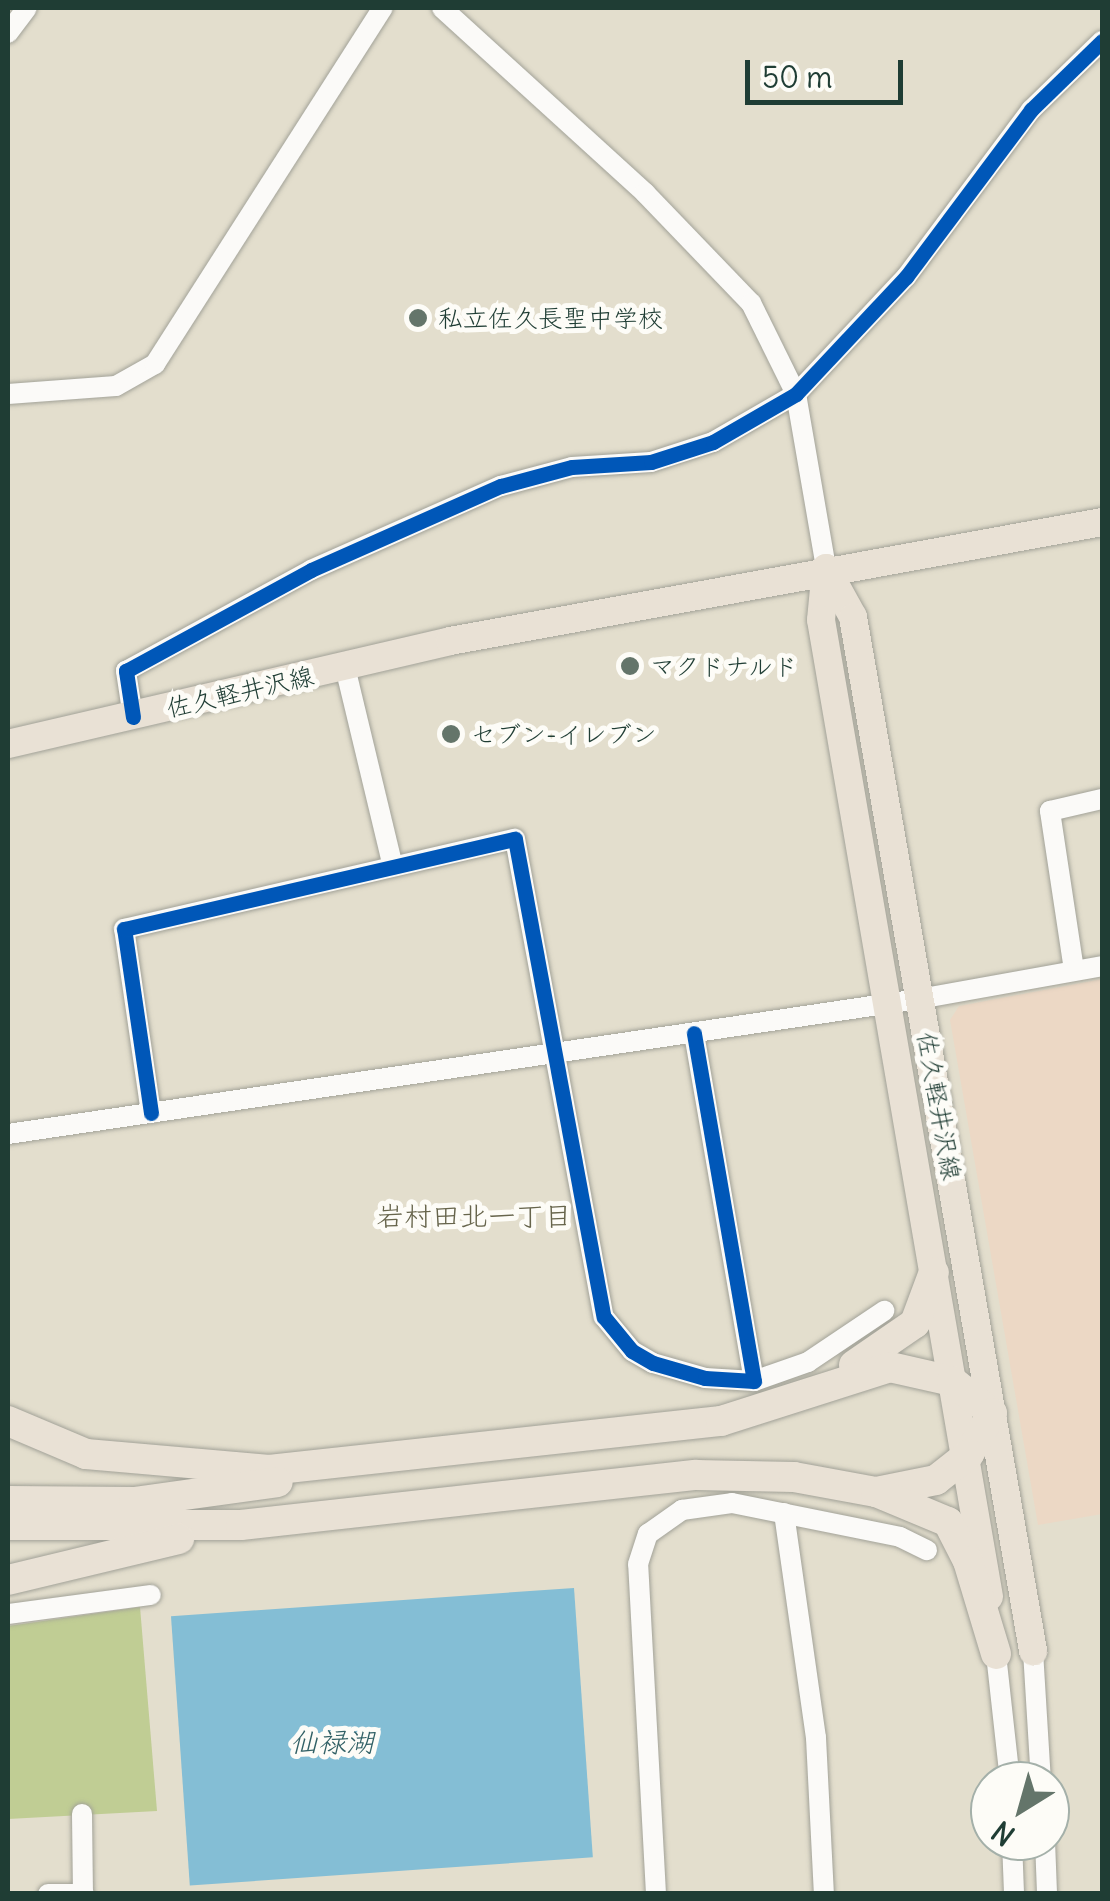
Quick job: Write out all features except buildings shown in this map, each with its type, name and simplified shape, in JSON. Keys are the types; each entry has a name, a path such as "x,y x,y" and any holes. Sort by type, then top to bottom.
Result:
{"highway":[{"path":"782,1405 904,1334 923,1309 934,1272"},
{"path":"8,1421 69,1449 140,1462 268,1470 364,1464 721,1421 782,1405 890,1367 918,1368 952,1382 992,1413 969,1454 920,1488 876,1492"},
{"path":"8,1500 182,1498 364,1464"},
{"path":"8,1525 241,1525 728,1472 876,1492 920,1505 956,1531 996,1654"},
{"path":"8,1580 241,1525"}],"main road":[{"name":"佐久軽井沢線","path":"8,744 345,668 826,568 1102,522"},
{"name":"佐久軽井沢線","path":"826,568 853,617 1032,1651"},
{"name":"佐久軽井沢線","path":"826,568 820,620 952,1382 969,1454 996,1654"}],"street":[{"path":"8,33 27,8"},
{"path":"8,394 116,386 155,364 383,8"},
{"path":"442,8 734,282 768,328 796,394 826,568"},
{"path":"132,717 126,671 328,562 502,486 572,467 651,462 713,442 796,394 906,277 1031,110 1102,41"},
{"path":"345,668 392,863"},
{"path":"1074,970 1050,812 1102,799"},
{"path":"151,1113 124,929 392,863 515,839 612,1331 653,1363 705,1378 754,1381 808,1362 884,1311"},
{"path":"8,1134 920,1000 1102,966"},
{"path":"694,1033 754,1381"},
{"path":"656,1894 639,1549 662,1520 706,1503 784,1513 900,1536 927,1550"},
{"path":"784,1513 816,1738 824,1894"},
{"path":"8,1614 150,1595"},
{"path":"1032,1651 1040,1761"},
{"path":"996,1654 1008,1761"},
{"path":"48,1894 83,1892 82,1814"},
{"path":"1013,1861 1014,1894"},
{"path":"1046,1861 1047,1894"}],"shaded area":[{"path":"1102,979 1102,1514 1038,1525 950,1020 959,1006"}],"green space":[{"path":"140,1607 157,1811 8,1819 8,1626"}],"water":[{"name":"仙禄湖","path":"574,1588 593,1857 190,1886 171,1616"}],"cycle path":[{"path":"133,717 126,671 311,570 501,486 572,467 651,462 713,442 796,394 906,277 1031,110 1102,41"},
{"path":"151,1113 124,929 515,839 604,1317 632,1351 653,1363 705,1378 754,1381 694,1033"}],"place":[{"name":"私立佐久長聖中学校","path":"418,318"},
{"name":"マクドナルド","path":"630,666"},
{"name":"セブン-イレブン","path":"451,734"}],"district":[{"name":"岩村田北一丁目","path":"474,1216"}]}
